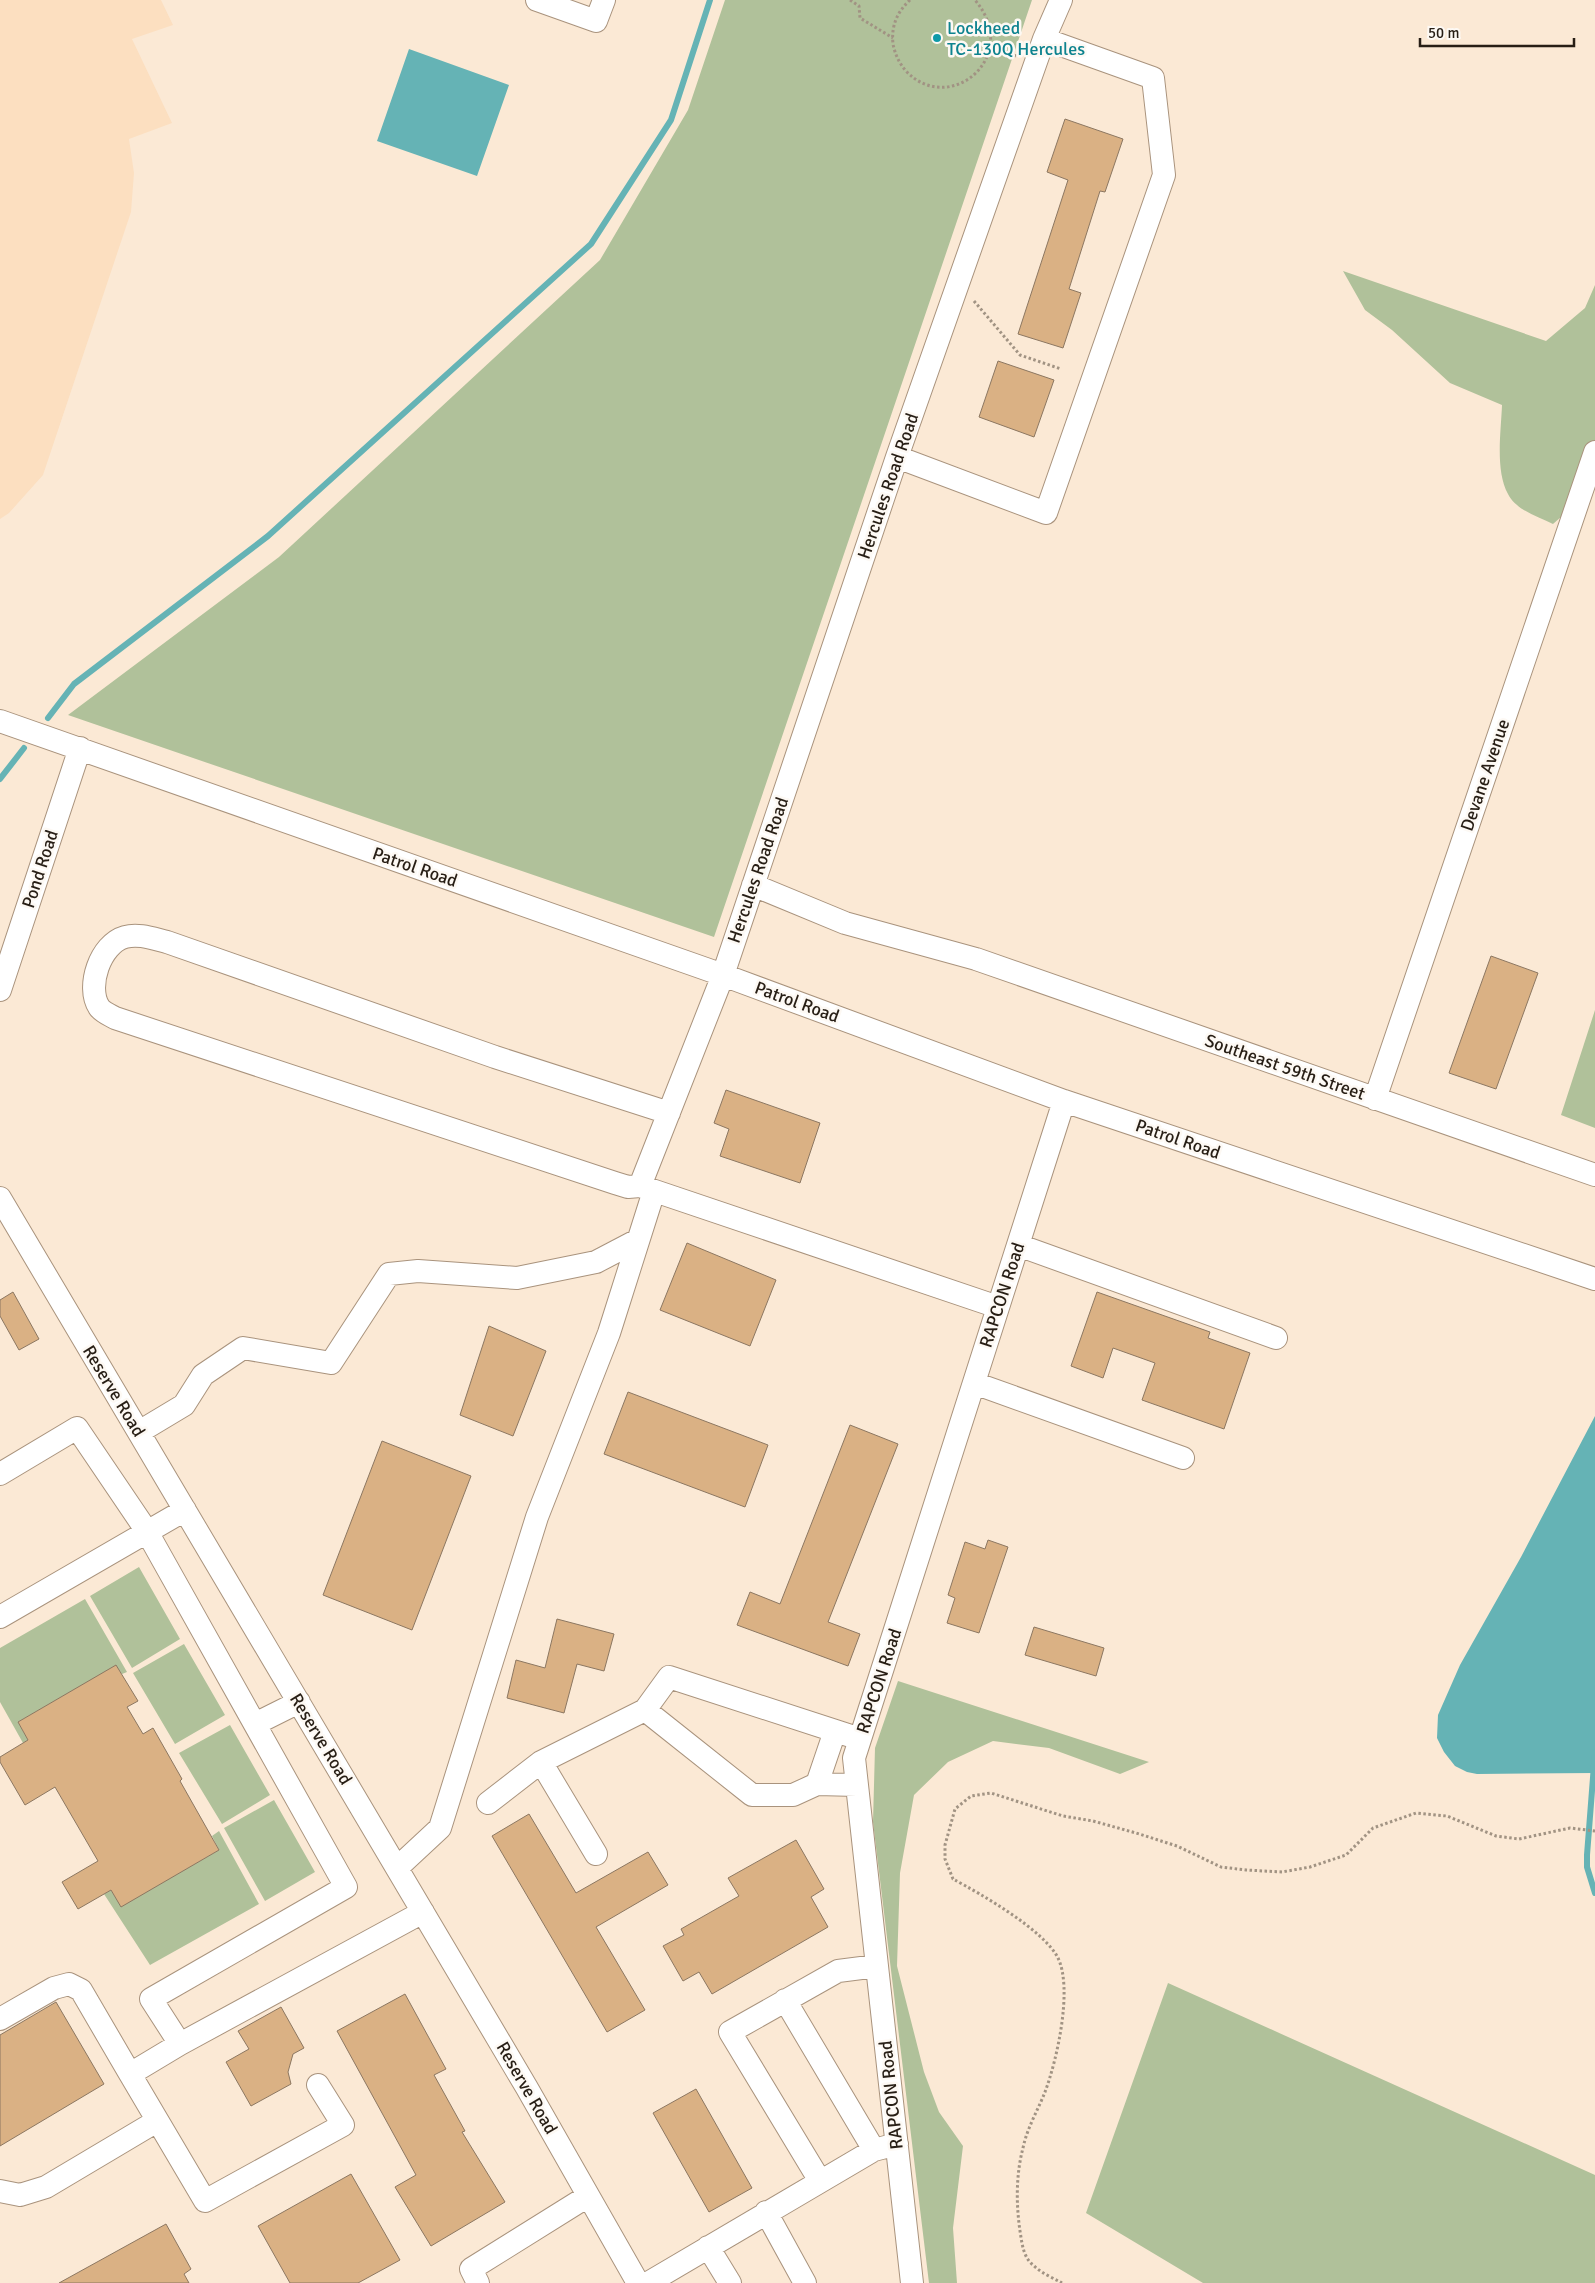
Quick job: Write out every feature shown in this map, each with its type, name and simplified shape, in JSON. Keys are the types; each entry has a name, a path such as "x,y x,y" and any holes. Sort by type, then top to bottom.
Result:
{"street":[{"path":"537,0 596,21 604,0"},
{"name":"Hercules Road Road","path":"397,1868 440,1828 537,1517 609,1333 638,1240 647,1188 669,1113 723,975 897,457 1044,38 1061,0"},
{"path":"897,457 1046,513 1164,174 1153,78 1044,38"},
{"name":"Devane Avenue","path":"1375,1099 1595,452"},
{"name":"Patrol Road","path":"0,721 723,975 1064,1100 1595,1280"},
{"name":"Pond Road","path":"0,990 80,748"},
{"name":"Southeast 59th Street","path":"753,885 846,923 976,959 1595,1175"},
{"path":"669,1113 495,1057 167,942 138,936 124,937 116,941 107,950 100,962 96,976 94,994 99,1009 115,1018 614,1183 628,1187 647,1188 998,1307"},
{"name":"RAPCON Road","path":"912,2283 854,1758 1064,1100"},
{"name":"Reserve Road","path":"0,1198 527,2088 638,2283"},
{"path":"139,1432 184,1405 203,1376 243,1348 331,1363 389,1274 418,1271 517,1278 596,1262 638,1240"},
{"path":"1018,1245 1276,1338"},
{"path":"974,1383 1183,1458"},
{"path":"0,1474 77,1428 146,1530 346,1887 151,1999 180,2044"},
{"path":"0,1617 146,1530 185,1510"},
{"path":"488,1803 541,1762 645,1710 669,1677 860,1739"},
{"path":"255,1724 299,1702"},
{"path":"645,1710 752,1795 793,1795 817,1784 857,1785"},
{"path":"817,1784 835,1731"},
{"path":"541,1762 596,1854"},
{"path":"130,2074 180,2044 423,1912"},
{"path":"820,2181 730,2032 838,1971 877,1966"},
{"path":"0,2019 54,1988 69,1984 80,1990 205,2201 343,2125 318,2085"},
{"path":"785,2000 874,2150"},
{"path":"0,2191 20,2195 46,2187 158,2121"},
{"path":"648,2283 874,2150 897,2144"},
{"path":"478,2283 470,2269 588,2196"},
{"path":"766,2212 805,2283"},
{"path":"708,2247 730,2283"}],"path":[{"path":"850,0 859,6 860,18 893,38"},
{"path":"910,0 895,20 894,51 901,65 912,76 925,84 942,87 959,84 974,75 986,62 991,46 991,29 985,12 975,0"},
{"path":"991,46 1019,57"},
{"path":"1062,2283 1032,2265 1023,2252 1019,2225 1017,2185 1023,2148 1046,2090 1059,2042 1064,1975 1057,1957 1048,1945 1031,1930 975,1891 953,1879 945,1859 945,1845 955,1809 971,1796 991,1793 1063,1816 1093,1821 1177,1846 1221,1867 1282,1872 1310,1867 1346,1855 1373,1828 1416,1813 1448,1816 1496,1836 1519,1839 1570,1828 1595,1831"}],"shaded area":[{"path":"0,0 161,0 173,25 132,39 172,123 129,139 134,173 131,212 43,475 9,513 0,519"}],"green space":[{"path":"725,0 1032,0 714,937 68,715 279,557 600,260 688,110"},
{"path":"1343,271 1546,341 1585,308 1595,285 1595,487 1553,524 1522,509 1516,504 1508,494 1501,474 1502,405 1450,383 1392,330 1365,310"},
{"path":"1595,1010 1595,1128 1561,1115"},
{"path":"139,1567 180,1639 132,1668 90,1596"},
{"path":"85,1599 127,1672 122,1674 116,1666 18,1722 28,1740 23,1743 0,1702 0,1648"},
{"path":"184,1644 225,1715 175,1744 133,1673"},
{"path":"898,1681 1149,1762 1120,1774 1049,1748 993,1741 948,1762 914,1795 900,1873 897,1966 924,2072 939,2112 963,2146 953,2228 957,2283 929,2283 873,1822 875,1748"},
{"path":"230,1725 270,1795 222,1824 179,1753"},
{"path":"274,1800 315,1872 265,1901 224,1828"},
{"path":"219,1831 259,1904 150,1965 104,1894 111,1890 121,1906 219,1850 212,1836"},
{"path":"1168,1983 1595,2175 1595,2283 1203,2283 1086,2213"}],"water":[{"path":"409,49 509,85 477,176 377,141"},
{"path":"1595,1416 1595,1773 1477,1774 1467,1772 1455,1766 1444,1752 1437,1738 1438,1715 1460,1665 1521,1557"}],"building":[{"path":"1065,119 1123,139 1105,192 1100,191 1069,289 1081,293 1063,348 1018,334 1068,180 1047,172"},
{"path":"998,361 1054,380 1034,437 979,417"},
{"path":"1491,956 1538,973 1496,1089 1449,1073"},
{"path":"726,1090 820,1123 800,1183 720,1156 729,1129 714,1123"},
{"path":"687,1243 776,1280 750,1346 660,1310"},
{"path":"13,1292 39,1339 19,1350 0,1316 0,1300"},
{"path":"1097,1292 1210,1332 1208,1338 1250,1353 1224,1429 1142,1400 1155,1363 1113,1348 1103,1378 1071,1366"},
{"path":"489,1326 546,1351 513,1436 460,1415"},
{"path":"628,1392 768,1445 745,1507 604,1454"},
{"path":"850,1425 898,1444 828,1622 860,1634 848,1666 737,1625 750,1592 780,1604"},
{"path":"382,1441 471,1476 412,1630 323,1595"},
{"path":"988,1540 1008,1547 979,1633 947,1623 955,1598 948,1595 965,1542 985,1549"},
{"path":"557,1619 614,1634 604,1671 577,1664 564,1713 507,1698 516,1660 545,1668"},
{"path":"1034,1627 1104,1648 1096,1676 1025,1655"},
{"path":"116,1665 138,1701 127,1707 143,1734 153,1728 219,1850 121,1907 111,1890 78,1909 62,1882 98,1861 55,1787 25,1805 0,1762 0,1757 28,1740 18,1722"},
{"path":"529,1814 576,1893 648,1852 668,1885 596,1927 645,2010 607,2032 492,1836"},
{"path":"796,1840 824,1889 811,1897 828,1927 712,1994 699,1972 683,1981 663,1946 684,1935 681,1929 739,1896 728,1878"},
{"path":"405,1994 446,2069 434,2075 465,2131 462,2132 505,2202 431,2246 395,2187 416,2175 337,2031"},
{"path":"56,2002 104,2084 0,2146 0,2035"},
{"path":"281,2007 304,2048 293,2054 288,2072 291,2084 251,2106 226,2062 249,2049 238,2031"},
{"path":"696,2089 752,2188 709,2212 653,2113"},
{"path":"351,2174 400,2260 358,2283 290,2283 258,2226"},
{"path":"166,2224 191,2269 184,2274 189,2283 59,2283"}],"waterway":[{"path":"48,718 74,684 268,536 591,244 671,120 710,0"},
{"path":"0,779 24,748"},
{"path":"1595,1752 1587,1855 1587,1867 1595,1893"}],"place":[{"name":"Lockheed TC-130Q Hercules","path":"937,38"}]}
